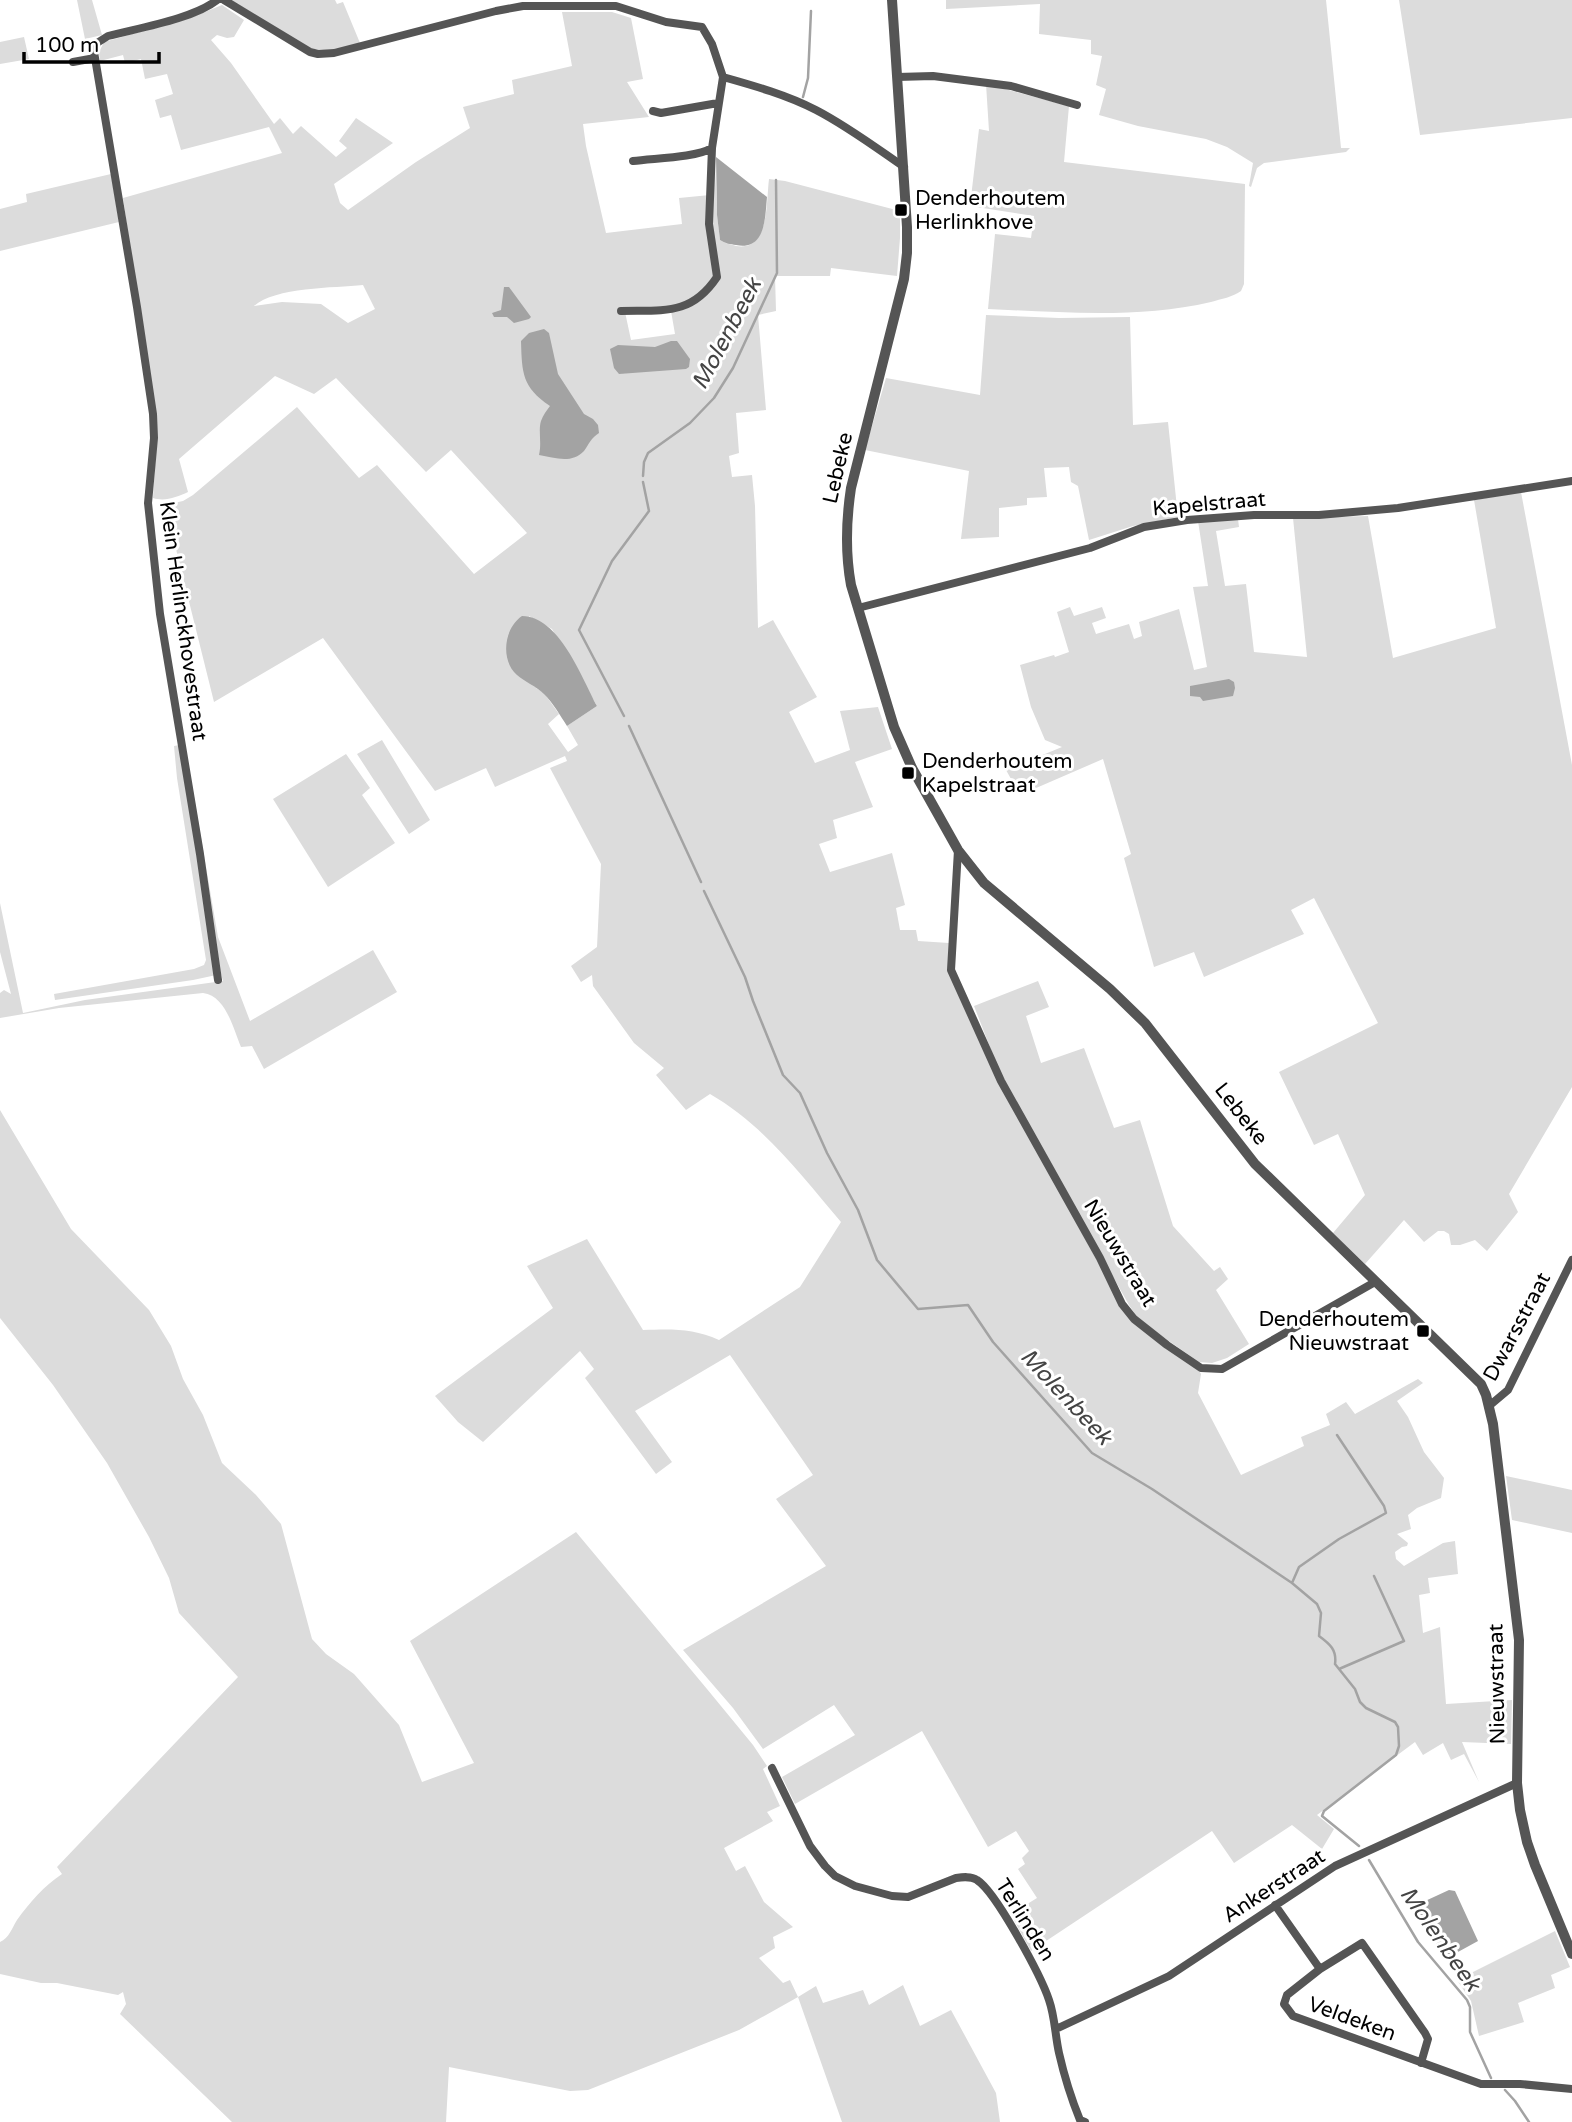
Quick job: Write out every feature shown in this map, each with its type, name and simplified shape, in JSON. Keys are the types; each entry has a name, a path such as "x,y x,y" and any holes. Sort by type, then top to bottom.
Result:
{"street":[{"path":"73,62 95,58 97,43 108,36 187,15 217,0"},
{"path":"223,0 310,52 318,54 334,53 523,6 616,6 666,23 702,27 712,44 723,77 712,148 709,224 718,277 695,302 671,310 621,311"},
{"name":"Lebeke","path":"892,1 904,167 907,253 904,279 851,488 847,515 847,563 894,727 912,768 958,850 984,883 1110,989 1145,1023 1255,1164 1480,1384 1489,1406"},
{"name":"Klein Herlinckhovestraat","path":"95,58 153,414 154,438 148,503 160,614 218,980"},
{"path":"897,77 933,76 1011,86 1077,105"},
{"path":"723,77 768,90 816,110 904,167"},
{"path":"653,111 661,113 718,103"},
{"path":"633,161 706,152 712,148"},
{"name":"Kapelstraat","path":"858,608 1090,548 1144,527 1186,520 1254,515 1319,515 1398,508 1572,481"},
{"name":"Nieuwstraat","path":"958,850 951,970 1022,1122 1100,1258 1122,1304 1134,1319 1201,1368 1222,1369 1375,1282"},
{"name":"Dwarsstraat","path":"1489,1406 1508,1390 1572,1260"},
{"name":"Nieuwstraat","path":"1489,1406 1519,1640 1517,1783 1527,1842 1572,1954"},
{"name":"Terlinden","path":"772,1768 810,1846 835,1876 855,1886 892,1896 908,1897 956,1878 979,1881 1009,1923 1041,1978 1050,2002 1058,2050 1073,2104 1081,2121"},
{"name":"Ankerstraat","path":"1056,2029 1169,1976 1335,1866 1517,1783"},
{"name":"Veldeken","path":"1275,1905 1320,1969"},
{"name":"Veldeken","path":"1421,2063 1428,2039 1362,1943 1320,1969 1287,1995 1284,2004 1293,2016 1421,2063 1481,2084 1520,2084 1572,2089"}],"shaded area":[{"path":"77,0 92,0 102,35 85,39"},
{"path":"231,0 335,0 337,4 343,2 360,43 319,50 305,46"},
{"path":"946,0 1326,0 1341,148 1350,148 1346,152 1264,163 1257,168 1251,187 1253,163 1227,147 1206,139 1138,126 1099,115 1106,89 1096,85 1102,56 1091,54 1091,40 1039,34 1040,4 946,9"},
{"path":"1399,0 1572,0 1572,118 1420,135"},
{"path":"222,5 244,20 234,37 217,35 211,40 231,63 274,124 280,118 293,134 301,126 336,157 347,148 339,141 356,118 393,143 334,184 340,203 348,210 470,128 463,107 514,94 512,80 572,66 562,12 612,12 631,18 643,79 627,82 649,117 583,124 606,233 682,224 679,198 710,195 715,162 720,240 736,246 747,246 761,233 769,179 900,211 897,276 831,268 830,276 775,276 776,311 758,315 766,410 736,413 739,453 729,456 732,477 752,475 758,628 773,620 817,697 789,712 815,763 850,750 840,711 878,707 892,749 855,762 873,807 833,820 837,838 819,844 830,872 892,853 905,905 896,908 900,930 916,930 918,941 949,943 948,970 994,1073 1128,1317 1198,1369 1201,1374 1198,1393 1241,1475 1304,1446 1301,1437 1330,1425 1326,1414 1346,1402 1355,1414 1418,1379 1423,1383 1397,1401 1408,1417 1424,1452 1444,1478 1441,1498 1417,1508 1408,1515 1411,1529 1397,1534 1408,1543 1407,1546 1395,1552 1396,1559 1404,1566 1443,1543 1455,1541 1458,1574 1428,1578 1430,1593 1419,1595 1423,1633 1440,1627 1446,1704 1512,1700 1511,1744 1462,1742 1479,1782 1464,1754 1451,1760 1443,1743 1423,1755 1415,1742 1317,1815 1334,1829 1322,1849 1292,1825 1234,1863 1212,1831 1031,1951 1014,1920 1026,1912 1024,1906 1037,1898 1018,1869 1025,1864 1022,1858 1029,1851 1016,1831 988,1847 922,1731 795,1804 782,1777 855,1735 834,1705 763,1749 733,1708 683,1650 826,1566 776,1499 813,1475 730,1355 635,1411 672,1462 656,1474 585,1378 594,1369 580,1351 483,1442 458,1422 435,1396 553,1308 527,1266 587,1239 643,1330 691,1331 719,1340 800,1287 841,1222 781,1152 730,1107 710,1094 686,1110 656,1075 664,1068 634,1043 593,986 592,975 581,982 571,966 597,947 601,864 550,768 567,761 565,756 495,787 486,768 435,791 323,638 214,702 165,505 183,501 193,495 297,407 359,478 377,465 474,574 527,533 451,450 426,472 336,378 314,394 275,376 179,459 188,492 166,499 153,498 157,434 123,198 282,153 269,127 181,150 171,115 160,118 155,100 173,94 167,74 145,79 141,59 125,63 123,55 100,61 99,52 104,42 190,18","holes":["363,285 375,309 348,323 321,304 282,302 254,306 276,295 290,292","671,311 675,334 631,340 625,312","529,616 552,629 597,706 567,726 578,745 568,752 548,724 559,714 544,693 536,688"]},
{"path":"24,37 29,59 0,64 0,42"},
{"path":"986,84 1069,106 1064,162 1245,184 1244,284 1241,291 1211,302 1156,311 1071,313 988,309 995,234 1031,238 1034,216 970,206 979,129 989,131"},
{"path":"111,174 119,222 0,251 0,209 27,202 26,194"},
{"path":"986,315 1130,317 1133,425 1168,422 1178,517 1133,526 1089,540 1078,486 1071,482 1069,467 1044,468 1047,497 1027,498 1027,505 999,508 999,537 961,539 969,471 865,450 886,378 980,395"},
{"path":"1521,492 1572,765 1572,1087 1509,1194 1518,1212 1487,1251 1475,1240 1451,1245 1449,1234 1444,1231 1438,1231 1424,1242 1404,1220 1365,1264 1333,1233 1365,1195 1338,1134 1314,1145 1279,1072 1378,1023 1314,898 1291,910 1304,934 1204,977 1194,952 1154,967 1124,858 1131,854 1103,759 1020,795 1006,770 1062,747 1045,740 1031,707 1020,665 1069,652 1057,612 1070,607 1074,616 1102,607 1106,618 1092,623 1096,634 1129,624 1134,639 1142,636 1139,622 1179,609 1194,670 1207,667 1193,587 1208,586 1198,521 1238,519 1239,527 1216,531 1225,586 1246,584 1254,652 1307,657 1293,518 1368,516 1393,658 1496,628 1474,500"},
{"path":"382,740 430,820 409,834 357,754"},
{"path":"185,744 218,937 250,1021 373,950 397,992 264,1069 252,1046 241,1047 223,1006 211,995 203,993 59,1008 0,1018 0,993 4,990 11,994 0,952 0,903 23,1013 85,1000 223,981 221,974 55,1000 54,994 204,965 206,960 174,746"},
{"path":"346,754 370,788 362,795 395,843 328,887 273,799"},
{"path":"1038,981 1049,1007 1026,1016 1041,1063 1084,1048 1114,1128 1140,1120 1173,1226 1214,1271 1220,1267 1228,1279 1216,1290 1249,1344 1227,1358 1212,1363 1199,1362 1139,1320 1018,1108 997,1065 974,1006"},
{"path":"0,1110 71,1229 149,1310 171,1346 183,1379 203,1415 222,1463 256,1495 281,1524 312,1639 326,1654 354,1674 399,1725 422,1782 474,1763 410,1641 576,1532 753,1745 767,1766 763,1769 780,1806 767,1812 773,1821 724,1848 736,1871 745,1866 764,1902 793,1927 773,1937 775,1948 759,1958 783,1983 790,1980 798,1997 739,2030 588,2090 570,2091 449,2067 446,2122 232,2122 120,2014 126,2004 123,1992 118,1995 0,1974 0,1942 27,1907 62,1874 57,1867 238,1677 179,1613 169,1578 107,1463 53,1385 0,1318"},
{"path":"1506,1476 1572,1490 1572,1533 1512,1520"},
{"path":"1555,1931 1570,1967 1551,1975 1555,1988 1518,2003 1524,2022 1479,2036 1471,2001 1457,1980"},
{"path":"903,1985 920,2026 951,2010 996,2093 1000,2122 842,2122 798,1997 816,1986 823,2003 863,1990 869,2005"}],"water":[{"path":"716,157 767,197 762,231 753,243 736,245 720,240"},
{"path":"504,287 509,287 531,317 529,319 514,323 507,317 494,317 492,313 501,310"},
{"path":"544,329 549,333 558,374 584,414 598,425 599,433 584,451 574,458 539,455 541,421 550,406 534,392 525,378 521,341 529,333"},
{"path":"677,341 690,359 686,369 619,374 614,368 610,349 618,345 655,347"},
{"path":"522,616 547,626 558,637 568,650 597,706 567,726 547,698 517,675 508,661 508,636 511,628"},
{"path":"1229,679 1234,682 1233,696 1203,701 1200,697 1190,696 1190,686"},
{"path":"1449,1890 1455,1891 1478,1941 1447,1958 1410,1908"}],"waterway":[{"name":"Molenbeek","path":"803,97 808,78 811,11"},
{"name":"Molenbeek","path":"643,476 648,453 690,423 714,398 733,368 777,273 776,180"},
{"name":"Molenbeek","path":"624,716 579,630 612,561 649,511 643,482"},
{"name":"Molenbeek","path":"629,726 701,882"},
{"name":"Molenbeek","path":"704,891 745,977 783,1075 800,1093 827,1153 858,1210 877,1260 918,1309 968,1305 993,1342 1092,1453 1152,1489 1292,1583 1317,1604 1321,1613 1319,1636 1332,1648 1335,1664 1355,1689 1360,1702 1366,1708 1395,1722 1398,1727 1399,1746 1396,1755 1324,1811 1322,1816 1359,1846"},
{"path":"1292,1583 1299,1567 1339,1539 1386,1513 1337,1435"},
{"path":"1339,1669 1404,1641 1374,1576"},
{"name":"Molenbeek","path":"1369,1860 1418,1942 1467,2000 1470,2007 1470,2032 1491,2078"},
{"name":"Molenbeek","path":"1505,2090 1529,2122"}],"place":[{"name":"Denderhoutem Herlinkhove","path":"901,210"},
{"name":"Denderhoutem Kapelstraat","path":"908,773"},
{"name":"Denderhoutem Nieuwstraat","path":"1423,1331"}]}
